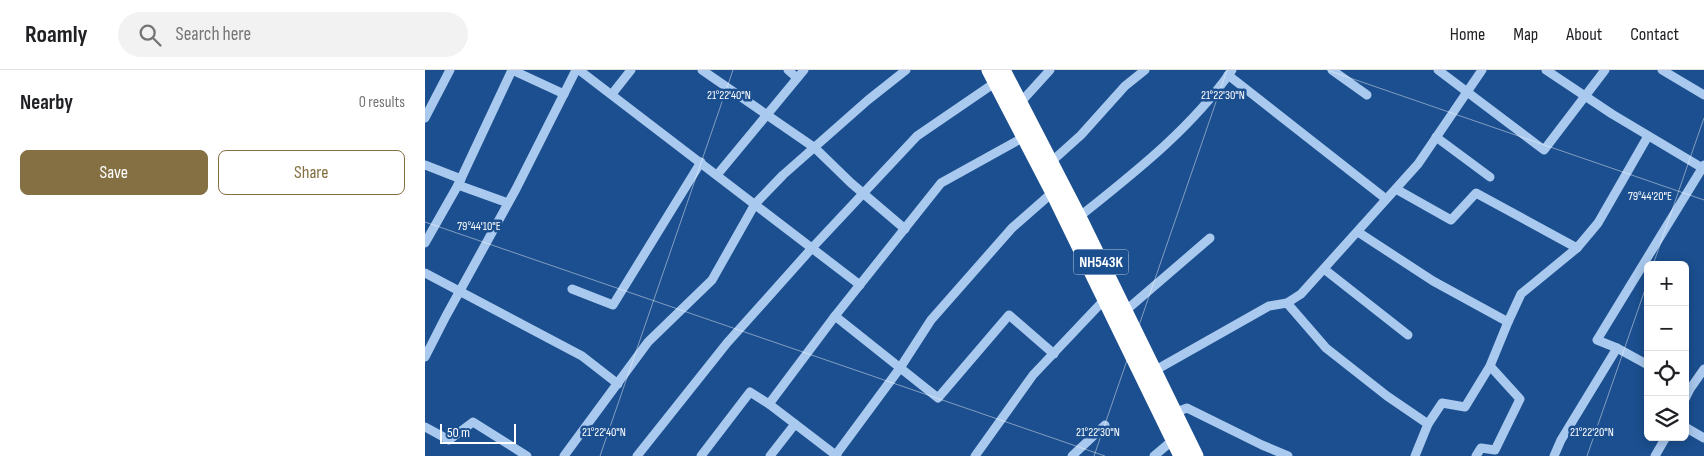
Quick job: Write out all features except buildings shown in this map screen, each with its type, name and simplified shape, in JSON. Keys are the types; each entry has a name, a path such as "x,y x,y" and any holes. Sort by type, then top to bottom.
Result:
{"highway":[{"name":"NH543K","path":"996,74 1019,103 1029,134 1053,192 1105,299 1149,374 1174,412 1195,456"},
{"name":"NH543K","path":"996,74 1029,134 1051,162 1079,217 1124,312 1173,440 1181,456"}],"street":[{"path":"425,118 450,70"},
{"path":"425,243 460,182 512,70 565,94"},
{"path":"426,352 578,70 613,94 860,285"},
{"path":"613,94 631,70"},
{"path":"702,70 815,148 863,194 905,229"},
{"path":"787,70 797,78"},
{"path":"717,175 804,70"},
{"path":"564,456 649,342 711,280 755,204 783,175 868,100 906,70"},
{"path":"1019,103 1050,70"},
{"path":"1051,162 1081,135 1125,86 1145,70"},
{"path":"1332,70 1367,95"},
{"path":"1438,70 1544,150 1605,70"},
{"path":"1149,374 1269,306 1287,303 1301,294 1418,164 1482,70"},
{"path":"1546,70 1647,136 1703,167 1597,340 1617,348 1644,363"},
{"path":"1662,70 1704,95"},
{"path":"1079,217 1142,166 1203,107 1230,72 1386,199"},
{"path":"637,456 727,343 812,248 917,136 996,74"},
{"path":"769,404 835,316 941,183 1029,134"},
{"path":"1415,456 1428,424 1442,403 1465,407 1490,366 1521,294 1577,248 1598,223 1647,136"},
{"path":"1436,137 1489,177"},
{"path":"572,290 613,305 701,162"},
{"path":"425,165 508,203"},
{"path":"1396,189 1451,220 1475,193 1577,248"},
{"path":"701,456 750,392 769,404 836,456 900,368 937,313 1012,228 1053,192"},
{"path":"1358,232 1433,281 1508,322"},
{"path":"1124,312 1210,238"},
{"path":"1323,269 1408,335"},
{"path":"425,274 582,356 618,384"},
{"path":"975,456 1033,375 1105,299"},
{"path":"1287,303 1326,348 1387,396 1428,424"},
{"path":"835,316 938,398 1009,315 1054,354"},
{"path":"1554,456 1561,440 1617,348"},
{"path":"1476,456 1481,448 1495,450 1520,399 1490,366"},
{"path":"1689,386 1704,369"},
{"path":"1174,412 1187,408 1288,456"},
{"path":"425,427 449,440 473,422 527,456"},
{"path":"770,456 795,424"},
{"path":"1072,456 1105,425"},
{"path":"1689,429 1704,438"},
{"path":"1154,456 1173,440"},
{"path":"1655,456 1664,441"}]}
